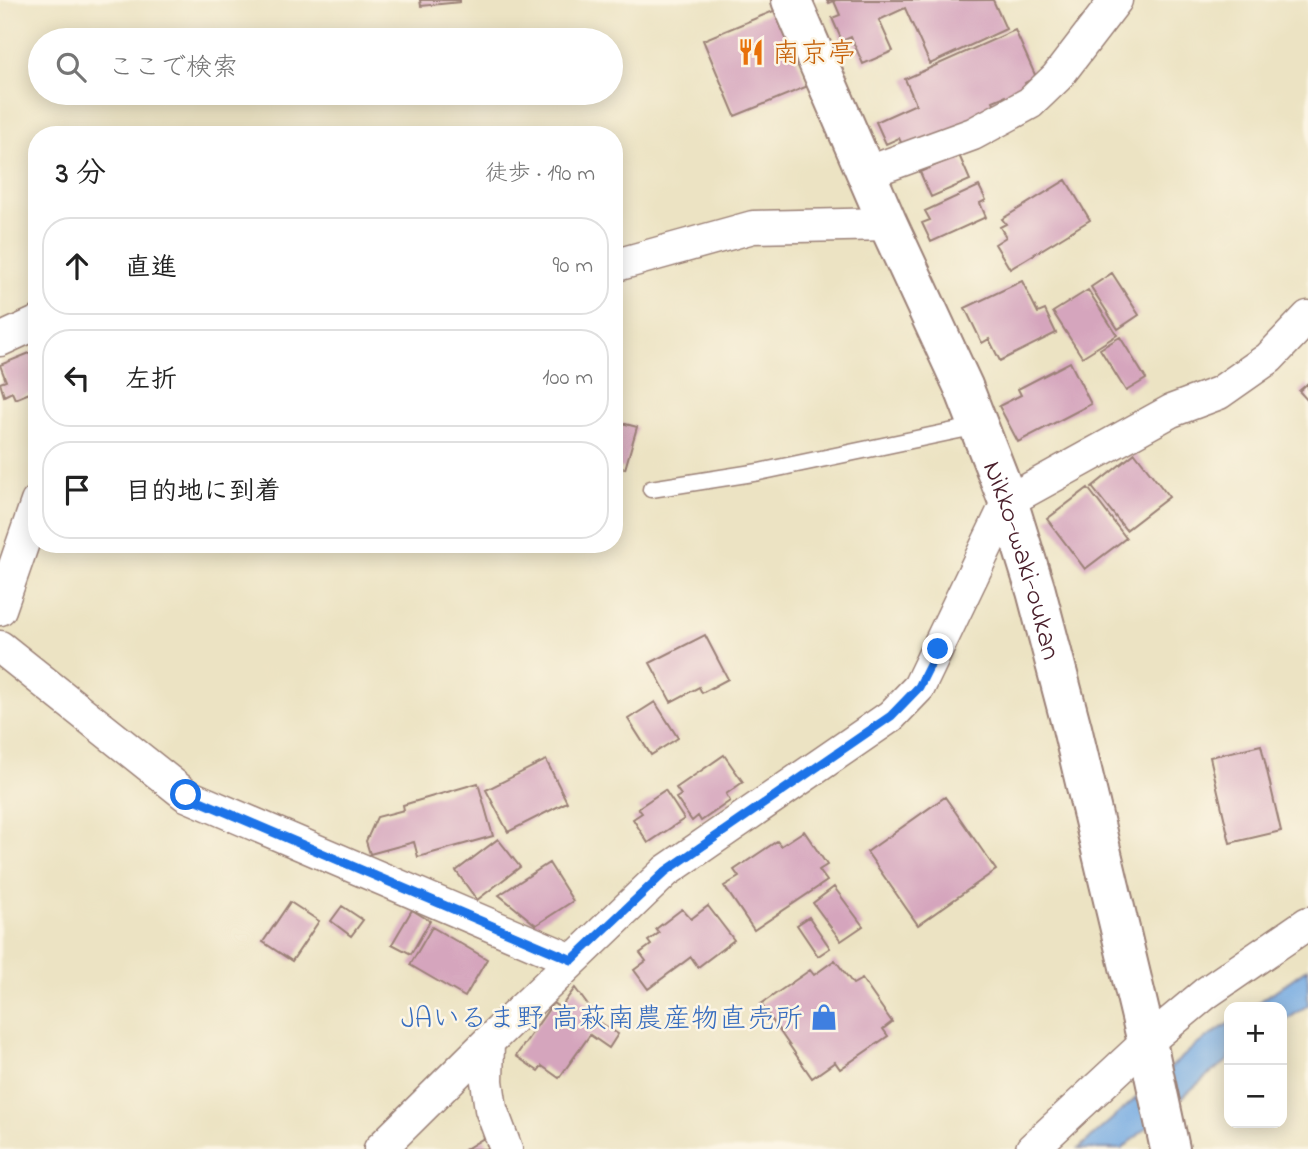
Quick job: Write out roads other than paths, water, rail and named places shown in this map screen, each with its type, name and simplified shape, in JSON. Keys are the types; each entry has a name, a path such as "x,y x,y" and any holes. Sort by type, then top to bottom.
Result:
{"highway":[{"name":"Nikko-waki-oukan","path":"791,0 888,224 963,386 1008,501 1037,591 1073,728 1170,1149"}],"street":[{"path":"866,173 973,134 1030,103 1057,77 1116,0"},
{"path":"623,263 753,227 888,224"},
{"path":"380,1149 666,871 891,716 919,687 1008,501 1171,411 1219,393 1269,358 1308,317"},
{"path":"0,340 28,327"},
{"path":"0,610 28,528"},
{"path":"0,647 186,795 572,960"},
{"path":"1032,1149 1150,1055 1206,993 1308,923"},
{"path":"488,1042 487,1081 491,1109 506,1149"}],"lane":[{"path":"651,489 759,472 980,426"}],"water":[{"path":"1308,968 1308,1005 1287,1020 1287,1002 1259,1002"},
{"path":"1224,1026 1224,1064 1122,1149 1078,1149 1195,1046"}],"place":[{"name":"南京亭","path":"751,52"},
{"name":"JAいるま野 高萩南農産物直売所","path":"824,1017"}]}
